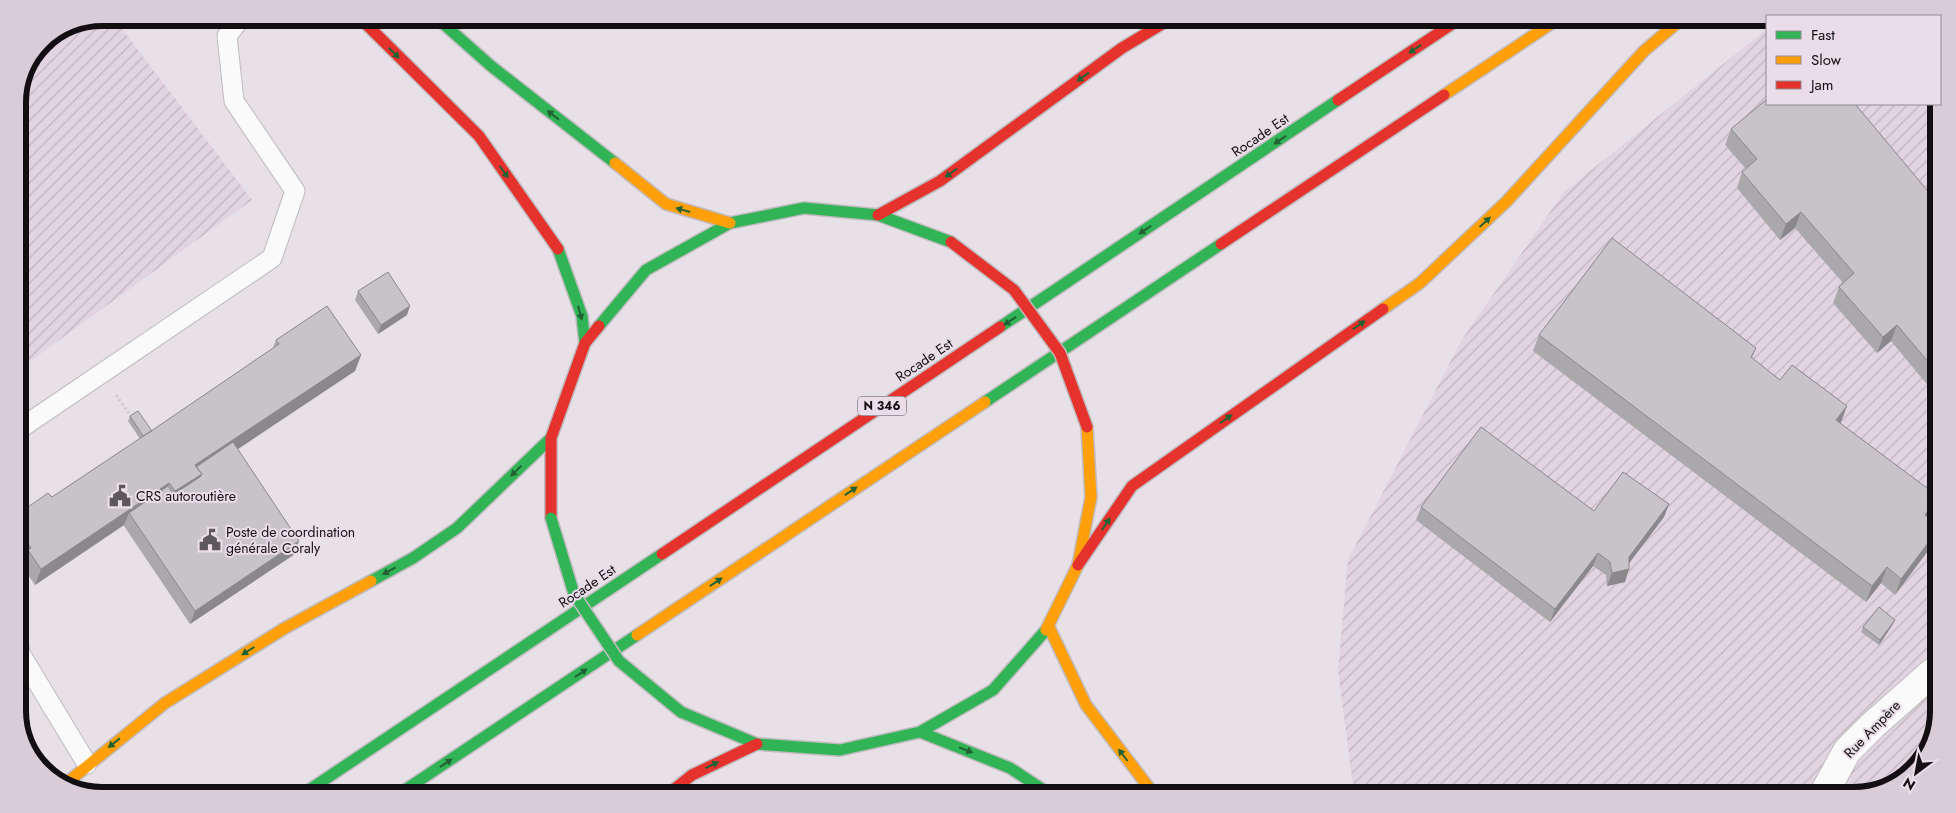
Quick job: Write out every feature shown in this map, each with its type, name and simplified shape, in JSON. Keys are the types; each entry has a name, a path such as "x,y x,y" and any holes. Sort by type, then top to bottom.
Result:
{"main road":[{"path":"368,26 479,136 557,246 582,316 585,343"},
{"path":"446,26 491,66 666,204 730,223"},
{"path":"878,214 940,182 1122,48 1159,26"},
{"name":"Rocade Est","path":"313,787 1449,26"},
{"path":"410,787 1548,26"},
{"path":"1078,565 1092,497 1087,427 1060,353 1014,290 951,242 878,214 804,208 730,223 646,270 585,343 552,438 551,518 574,594 619,661 681,712 758,744 840,750 920,732 993,690 1049,627 1078,565 1132,486 1420,283 1507,201 1644,51 1674,26"},
{"path":"70,780 165,703 285,628 413,558 457,528 552,438"},
{"path":"1049,627 1086,705 1149,787"},
{"path":"920,732 1010,768 1039,787"},
{"path":"677,787 692,775 758,744"}],"street":[{"name":"Rue Ampère","path":"1827,787 1847,751 1872,725 1930,675"}],"lane":[{"path":"26,425 272,258 295,191 234,102 227,36 235,26"},
{"path":"26,663 87,764"}],"shaded area":[{"path":"120,26 252,200 26,364 26,97 34,69 42,56 64,36 92,27"},
{"path":"1766,30 1766,105 1930,105 1930,711 1928,726 1920,748 1891,748 1891,777 1878,783 1854,787 1353,787 1338,670 1348,560 1461,341 1564,192"}],"building":[{"path":"1766,100 1766,105 1856,105 1930,194 1930,364 1897,325 1883,337 1839,287 1854,273 1801,212 1786,224 1742,172 1757,159 1731,129"},
{"path":"1612,238 1756,348 1751,357 1780,380 1792,365 1847,406 1836,420 1930,490 1930,508 1925,515 1930,519 1930,540 1901,579 1887,567 1872,586 1539,335"},
{"path":"388,272 410,306 381,325 358,291"},
{"path":"327,306 361,355 195,465 202,474 175,491 169,483 41,569 28,550 31,548 26,541 26,508 48,493 52,497 160,425 279,344 276,340"},
{"path":"138,411 152,431 143,436 130,416"},
{"path":"1481,427 1594,511 1623,472 1669,504 1629,557 1629,569 1612,573 1610,562 1598,553 1555,609 1421,507"},
{"name":"Poste de coordination générale Coraly","path":"233,442 299,541 195,611 129,513 168,486 174,494 200,477 202,474 196,467"},
{"path":"1879,607 1895,620 1880,640 1863,627"}],"traffic: fast":[{"path":"446,26 491,66 615,163"},
{"path":"1000,327 1338,100"},
{"path":"599,326 646,270 730,223 804,208 878,215 951,242"},
{"path":"985,402 1221,244"},
{"path":"558,249 582,316 585,343"},
{"path":"371,581 413,558 457,528 551,438"},
{"path":"551,518 574,594 619,661 681,712"},
{"path":"313,787 662,554"},
{"path":"681,712 757,744 840,750 920,732 993,690 1046,630"},
{"path":"409,787 637,635"},
{"path":"920,732 1010,768 1039,787"}],"traffic: slow":[{"path":"1444,95 1548,26"},
{"path":"1383,309 1420,283 1507,201 1644,51 1673,26"},
{"path":"615,163 666,204 730,223"},
{"path":"637,635 985,402"},
{"path":"1046,630 1078,565 1091,497 1087,427"},
{"path":"70,780 165,703 285,628 371,581"},
{"path":"1049,627 1086,705 1148,787"}],"traffic: jam":[{"path":"368,26 479,136 558,249"},
{"path":"878,215 940,181 1122,48 1159,26"},
{"path":"1338,100 1449,26"},
{"path":"1221,244 1444,95"},
{"path":"951,242 1014,290 1060,353 1087,427"},
{"path":"1078,565 1132,486 1383,309"},
{"path":"551,518 551,438 585,343 599,326"},
{"path":"662,554 1000,327"},
{"path":"677,787 692,775 757,744"}],"place":[{"name":"CRS autoroutière","path":"120,496"},
{"name":"Poste de coordination générale Coraly","path":"210,540"}]}
